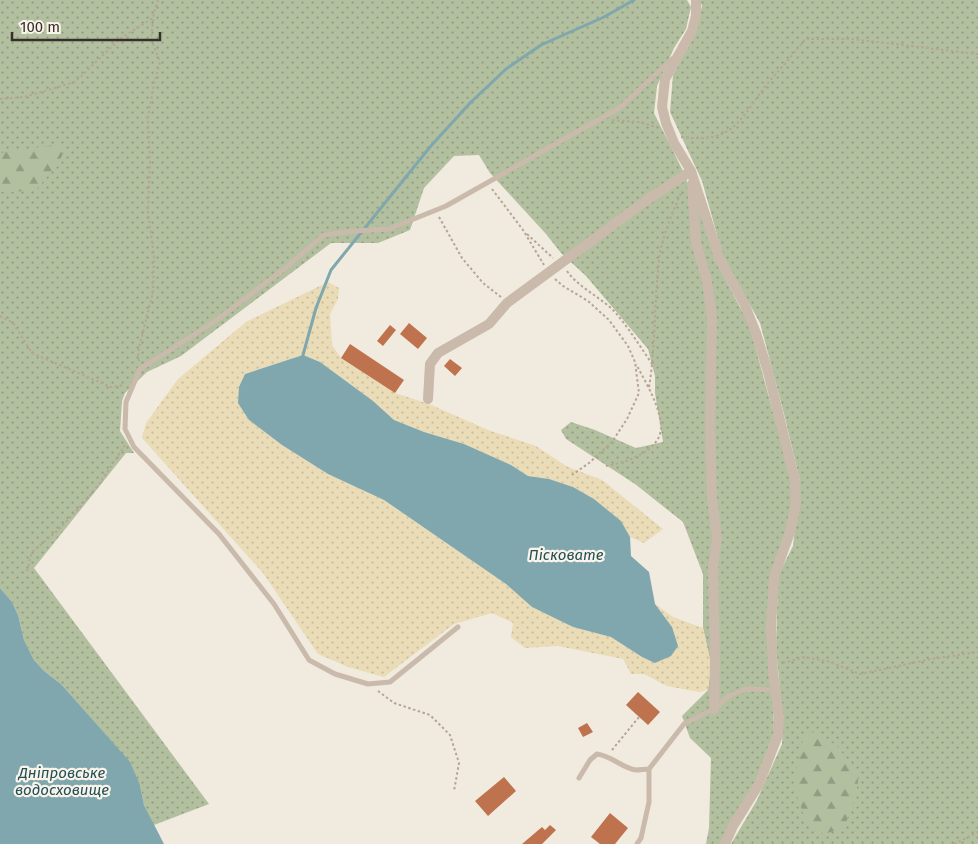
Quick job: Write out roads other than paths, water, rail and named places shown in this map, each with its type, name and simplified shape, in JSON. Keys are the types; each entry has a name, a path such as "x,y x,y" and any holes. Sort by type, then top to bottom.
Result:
{"street":[{"path":"696,0 696,16 692,31 665,79 662,107 671,136 692,171 720,260 744,303 756,333 768,372 795,481 796,503 790,532 774,577 771,627 775,690 779,717 778,735 759,784 725,844"},
{"path":"428,399 430,364 438,353 489,324 507,303 647,200 692,171"},
{"path":"692,171 696,243 707,281 712,318 710,428 712,488 717,539 713,567 714,709"}],"lane":[{"path":"458,628 390,682 368,684 335,674 309,660 274,604 220,534 134,447 125,429 126,402 140,369 214,322 284,269 324,235 389,229 435,211 621,107 679,53"},
{"path":"637,844 641,838 649,802 649,769 684,724 714,709 729,696 746,689 775,690"},
{"path":"579,778 590,760 598,754 607,756 620,764 636,770 649,769"}],"water":[{"name":"Пісковате","path":"303,355 320,362 373,401 394,420 424,432 464,444 511,465 528,476 549,479 573,487 594,499 621,521 630,537 631,556 649,572 655,604 672,627 678,646 671,656 655,663 611,637 573,627 532,607 506,584 384,500 328,474 282,445 249,420 238,403 239,387 245,374"},
{"name":"Дніпровське водосховище","path":"0,588 12,602 18,615 24,640 34,660 44,671 61,684 130,762 140,785 144,805 164,844 0,844"}],"waterway":[{"path":"303,355 316,308 331,270 430,147 470,103 506,69 541,45 604,17 634,0"}]}
